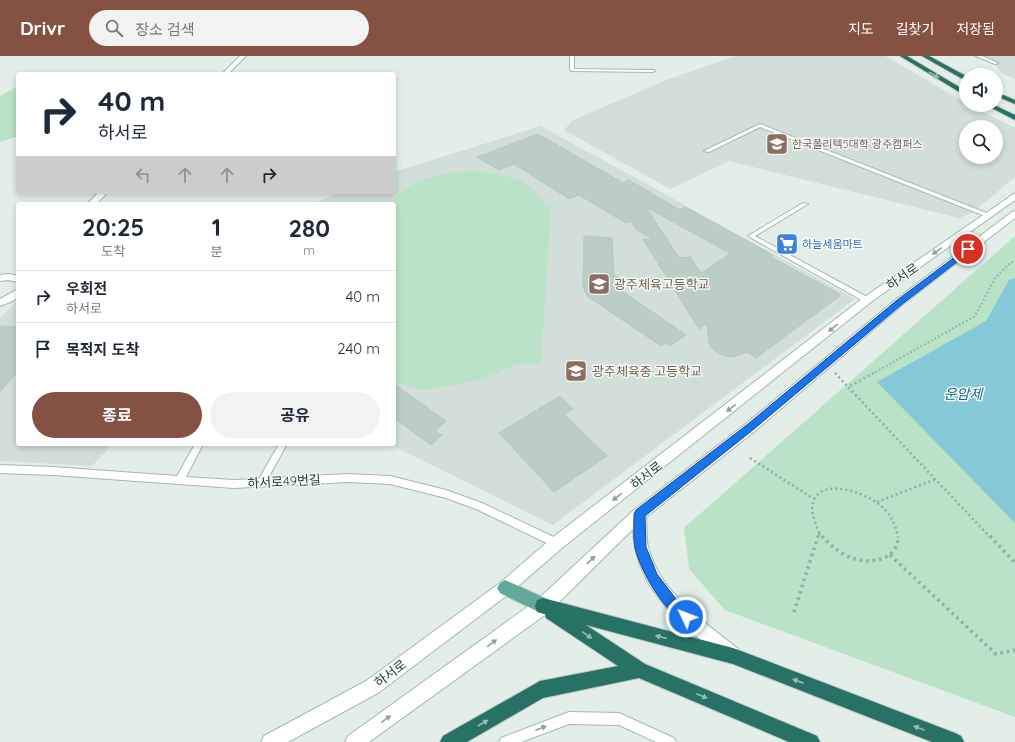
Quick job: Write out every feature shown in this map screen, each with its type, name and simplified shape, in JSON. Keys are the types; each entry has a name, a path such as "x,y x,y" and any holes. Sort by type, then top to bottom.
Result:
{"highway":[{"path":"902,56 959,90"},
{"path":"916,56 959,81"},
{"path":"925,56 959,75"},
{"path":"1003,97 1015,102"},
{"path":"1003,104 1015,110"},
{"path":"1003,112 1015,118"},
{"path":"543,606 733,656 955,742"},
{"path":"543,606 639,670 810,742"},
{"path":"449,742 540,690 639,670"}],"main road":[{"path":"505,588 543,606"}],"street":[{"path":"227,72 243,56"},
{"path":"93,202 102,194"},
{"name":"하서로","path":"270,742 372,687 505,588 557,543 867,300 1015,196"},
{"name":"하서로","path":"354,742 543,606 639,514 751,427 898,303 1015,214"},
{"path":"0,278 16,277"},
{"path":"0,303 16,294"},
{"path":"639,514 641,547 653,578 675,607 733,656"}],"lane":[{"path":"572,56 572,70 654,71"},
{"path":"978,56 996,63"},
{"path":"707,151 760,125 987,216"},
{"path":"805,204 751,236 867,300"},
{"path":"180,480 198,446"},
{"path":"262,481 282,446"},
{"name":"하서로49번길","path":"0,469 53,471 234,484 262,481 348,478 390,480 446,494 479,506 557,543"},
{"path":"505,742 569,718 619,719 670,742"}],"path":[{"path":"848,387 975,316 995,278 1015,260"},
{"path":"826,363 1015,563"},
{"path":"750,458 814,499"},
{"path":"877,502 936,479"},
{"path":"831,488 856,490 877,502 891,517 898,529 898,541 894,551 886,558 873,561 858,560 843,554 829,544 819,533 812,520 811,508 814,499 821,492 831,488"},
{"path":"794,612 819,533"},
{"path":"890,555 996,654 1015,650"}],"shaded area":[{"name":"한국폴리텍5대학 광주캠퍼스","path":"736,56 885,56 959,99 959,112 984,112 999,120 959,120 959,164 1003,164 1003,122 1015,128 1015,177 972,213 959,218 729,161 670,189 564,130 573,120 669,79"},
{"path":"972,56 1015,56 1015,79 1003,74 1003,68 997,68 995,65"},
{"name":"광주체육중·고등학교","path":"541,126 855,299 553,525 393,446 396,446 396,202 317,202 335,194 396,194 396,171"},
{"path":"16,302 16,446 111,446 92,466 0,461 0,318"}],"green space":[{"path":"16,87 16,137 0,142 0,96"},
{"path":"477,171 488,172 511,178 532,188 539,195 544,204 551,205 541,364 516,364 484,379 432,389 417,389 396,383 396,202 393,202 398,195 415,183 446,174"},
{"path":"1015,236 1015,717 725,610 689,569 684,528"}],"water":[{"name":"운암제","path":"1015,278 1015,523 877,382 986,321 1009,280"}],"building":[{"path":"538,134 623,183 629,180 680,210 685,207 773,255 771,257 841,295 756,358 747,352 734,357 718,353 709,343 707,323 699,329 643,239 654,240 636,229 631,221 626,223 579,195 569,199 514,164 499,170 477,157","holes":["646,207 731,253 701,273 690,257 679,258"]},
{"path":"584,236 612,238 614,276 619,277 617,282 623,287 619,289 686,335 670,346 666,343 661,346 587,296 583,287"},
{"path":"0,326 16,327 16,373 0,392"},
{"path":"396,385 446,421 435,431 442,435 431,445 396,419"},
{"path":"560,396 573,409 564,414 607,456 554,492 499,433"}],"place":[{"name":"한국폴리텍5대학 광주캠퍼스","path":"777,144"},
{"name":"하늘세움마트","path":"787,244"},
{"name":"광주체육고등학교","path":"599,284"},
{"name":"광주체육중·고등학교","path":"576,371"}],"route":[{"path":"686,617 675,607 653,578 641,547 639,514 751,427 849,343 968,249"}]}
